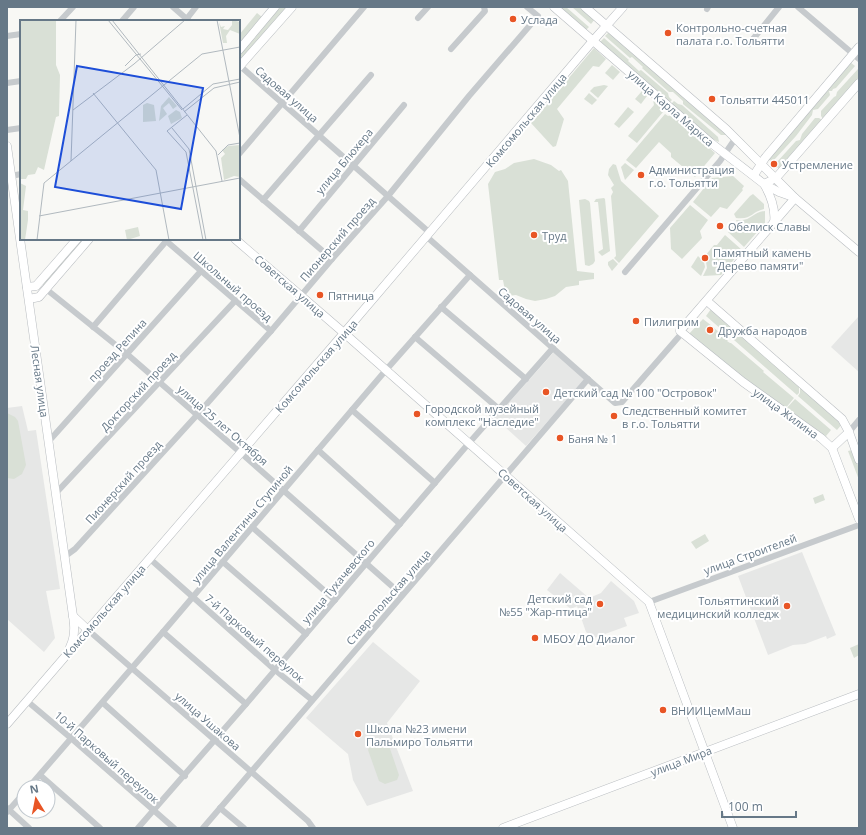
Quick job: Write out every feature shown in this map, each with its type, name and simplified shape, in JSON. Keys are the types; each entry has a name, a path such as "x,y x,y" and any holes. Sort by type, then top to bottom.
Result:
{"main road":[{"path":"240,49 275,7"},
{"path":"240,65 292,7"},
{"name":"улица Карла Маркса","path":"554,7 711,143 764,184 795,198"},
{"name":"улица Карла Маркса","path":"585,7 726,129 795,198 859,252"},
{"name":"Комсомольская улица","path":"7,724 623,7"},
{"path":"754,175 760,164 856,57 859,47"},
{"path":"774,223 775,217 773,202 764,184 776,178 859,83"},
{"name":"Лесная улица","path":"7,146 20,238"},
{"path":"681,332 795,198"},
{"name":"Лесная улица","path":"20,240 73,616 74,639 65,656"},
{"path":"27,287 36,286 76,240"},
{"path":"28,299 39,297 88,240"},
{"name":"Советская улица","path":"236,240 649,602 733,828"},
{"path":"707,301 842,419 849,432 859,460"},
{"name":"улица Жилина","path":"681,332 743,382 821,438 832,448 859,519"},
{"path":"832,448 849,432"},
{"path":"73,616 88,630"},
{"name":"улица Мира","path":"503,828 859,694"}],"street":[{"path":"61,20 73,7"},
{"path":"123,20 134,7"},
{"path":"173,7 187,20 196,7"},
{"path":"240,153 364,7"},
{"path":"418,18 428,7"},
{"path":"451,49 485,10 484,7"},
{"name":"Пионерский проезд","path":"64,557 76,549 197,415 388,196 469,96 538,16 527,7"},
{"path":"749,44 779,7"},
{"path":"798,7 856,57"},
{"path":"7,36 20,34"},
{"name":"Садовая улица","path":"240,67 354,165 470,274 615,403 622,402 681,332"},
{"path":"263,200 371,75"},
{"path":"7,83 20,81"},
{"name":"улица Блюхера","path":"299,231 404,105"},
{"path":"7,130 20,128"},
{"path":"625,272 706,178 736,139"},
{"path":"11,176 20,174"},
{"path":"240,180 332,259"},
{"path":"93,327 166,240"},
{"name":"Школьный проезд","path":"166,240 200,272 271,331"},
{"name":"проезд Репина","path":"48,441 200,272"},
{"name":"улица Валентины Ступиной","path":"36,779 470,274"},
{"name":"улица 25 лет Октября","path":"46,289 126,354 197,415 402,595"},
{"name":"Докторский проезд","path":"56,493 235,301"},
{"path":"441,306 526,379"},
{"path":"415,337 499,409"},
{"name":"улица Тухачевского","path":"138,828 435,482 553,348"},
{"name":"Ставропольская улица","path":"203,828 588,379"},
{"path":"352,410 435,482"},
{"path":"849,432 859,420"},
{"path":"318,450 400,524"},
{"name":"улица Строителей","path":"649,602 859,525"},
{"path":"252,528 335,600"},
{"name":"7-й Парковый переулок","path":"149,558 275,670 312,700"},
{"path":"223,562 306,634"},
{"name":"улица Ушакова","path":"88,630 308,821 313,828"},
{"path":"163,632 246,704"},
{"name":"10-й Парковый переулок","path":"27,701 174,828"},
{"path":"103,703 184,776"},
{"path":"40,775 100,828"},
{"path":"16,802 8,810 29,828"},
{"path":"220,808 244,828"}],"shaded area":[{"path":"279,7 288,7 240,60 240,53"},
{"path":"558,7 566,7 589,27 585,31"},
{"path":"572,7 581,7 595,19 591,24"},
{"path":"257,13 262,17 240,45 240,34"},
{"path":"609,32 727,135 721,135 683,104 683,101 673,92 669,92 632,57 630,58 605,36"},
{"path":"604,38 639,71 641,70 668,93 672,100 670,102 600,42"},
{"path":"594,48 606,59 599,67 593,66 557,109 564,119 556,146 553,147 531,123"},
{"path":"850,62 855,66 836,88 829,91 830,95 818,109 813,110 812,115 796,136 774,160 771,161 768,159"},
{"path":"612,65 620,72 613,80 605,73"},
{"path":"858,69 859,77 823,119 821,116 821,111 836,96 837,92"},
{"path":"604,85 608,86 598,98 590,91 594,87"},
{"path":"642,91 647,96 641,104 635,99"},
{"path":"589,93 597,100 592,105 584,99"},
{"path":"653,100 663,108 661,110 663,112 637,143 628,136 654,105"},
{"path":"674,101 682,105 718,137 719,142 712,139 671,104"},
{"path":"628,107 634,112 619,128 614,124"},
{"path":"665,114 668,116 672,115 715,153 695,177 671,157 671,153 659,142 636,168 626,160"},
{"path":"815,118 822,120 779,169 776,166 777,162 796,141 800,140 802,134"},
{"name":"Труд","path":"534,159 551,165 559,171 561,170 568,181 577,271 594,273 594,279 579,281 579,285 566,287 555,296 535,301 516,295 506,296 503,280 499,280 488,184 495,172 505,169 514,163"},
{"path":"625,163 634,170 625,180 621,167"},
{"path":"613,164 616,165 621,181 659,216 619,263 614,258 616,256 611,196 613,192 611,188 614,185 608,175 609,169"},
{"path":"733,176 744,186 742,189 743,190 727,209 720,207 711,217 693,202 712,178"},
{"path":"753,194 764,204 764,209 745,218 736,218 734,214"},
{"path":"604,198 610,251 602,256 598,252 603,249 598,202 594,202 596,199"},
{"path":"585,199 590,203 595,261 589,266 585,265 579,200"},
{"path":"690,205 708,220 700,231 702,238 682,259 671,249 670,228"},
{"path":"765,211 765,223 744,247 728,232 737,222 736,220 745,220 757,213"},
{"path":"725,235 742,250 721,275 703,276 707,268 705,256"},
{"path":"79,240 84,240 44,285 42,285 42,283"},
{"path":"698,256 704,262 705,267 701,276 691,267"},
{"path":"613,259 618,264 612,271 608,265 608,262"},
{"path":"711,309 799,385 799,393 797,395 731,336 730,337 706,316"},
{"path":"859,316 859,372 831,347"},
{"path":"703,319 712,326 706,329 711,334 713,327 728,340 727,341 794,398 785,409 687,336"},
{"name":"Детский сад № 100 \"Островок\"","path":"554,352 585,379 526,446 495,418"},
{"path":"800,386 839,420 842,424 837,430 798,396 800,393"},
{"path":"795,399 831,430 826,436 828,438 786,409"},
{"path":"22,406 28,431 36,430 60,589 46,591 55,638 44,652 7,619 7,408"},
{"path":"7,413 15,417 18,421 26,465 22,474 14,479 7,478"},
{"path":"852,450 859,468 859,480 848,451"},
{"path":"823,494 825,500 815,504 813,498"},
{"path":"705,534 709,541 696,549 691,542"},
{"name":"Тольяттинский медицинский колледж","path":"802,552 836,635 827,639 826,636 805,644 793,645 768,655 738,576"},
{"name":"Детский сад №55 \"Жар-птица\"","path":"560,573 589,598 601,593 611,581 634,601 639,613 624,618 627,626 594,638 586,632 577,606 571,609 547,590"},
{"name":"Школа №23 имени Пальмиро Тольятти","path":"373,642 420,681 387,723 413,791 367,806 353,780 348,754 306,718"},
{"path":"859,644 859,655 854,658 850,648"},
{"path":"382,740 388,743 399,775 397,780 385,784 379,781 368,750 370,745"}],"place":[{"name":"Услада","path":"513,19"},
{"name":"Контрольно-счетная палата г.о. Тольятти","path":"668,33"},
{"name":"Тольятти 445011","path":"712,99"},
{"name":"Устремление","path":"774,164"},
{"name":"Администрация г.о. Тольятти","path":"641,175"},
{"name":"Обелиск Славы","path":"720,226"},
{"name":"Труд","path":"534,235"},
{"name":"Памятный камень \"Дерево памяти\"","path":"705,258"},
{"name":"Пятница","path":"320,295"},
{"name":"Пилигрим","path":"636,321"},
{"name":"Дружба народов","path":"710,330"},
{"name":"Детский сад № 100 \"Островок\"","path":"546,392"},
{"name":"Городской музейный комплекс \"Наследие\"","path":"417,414"},
{"name":"Следственный комитет в г.о. Тольятти","path":"614,416"},
{"name":"Баня № 1","path":"560,438"},
{"name":"Детский сад №55 \"Жар-птица\"","path":"600,604"},
{"name":"Тольяттинский медицинский колледж","path":"787,606"},
{"name":"МБОУ ДО Диалог","path":"535,638"},
{"name":"ВНИИЦемМаш","path":"663,710"},
{"name":"Школа №23 имени Пальмиро Тольятти","path":"358,734"}]}
